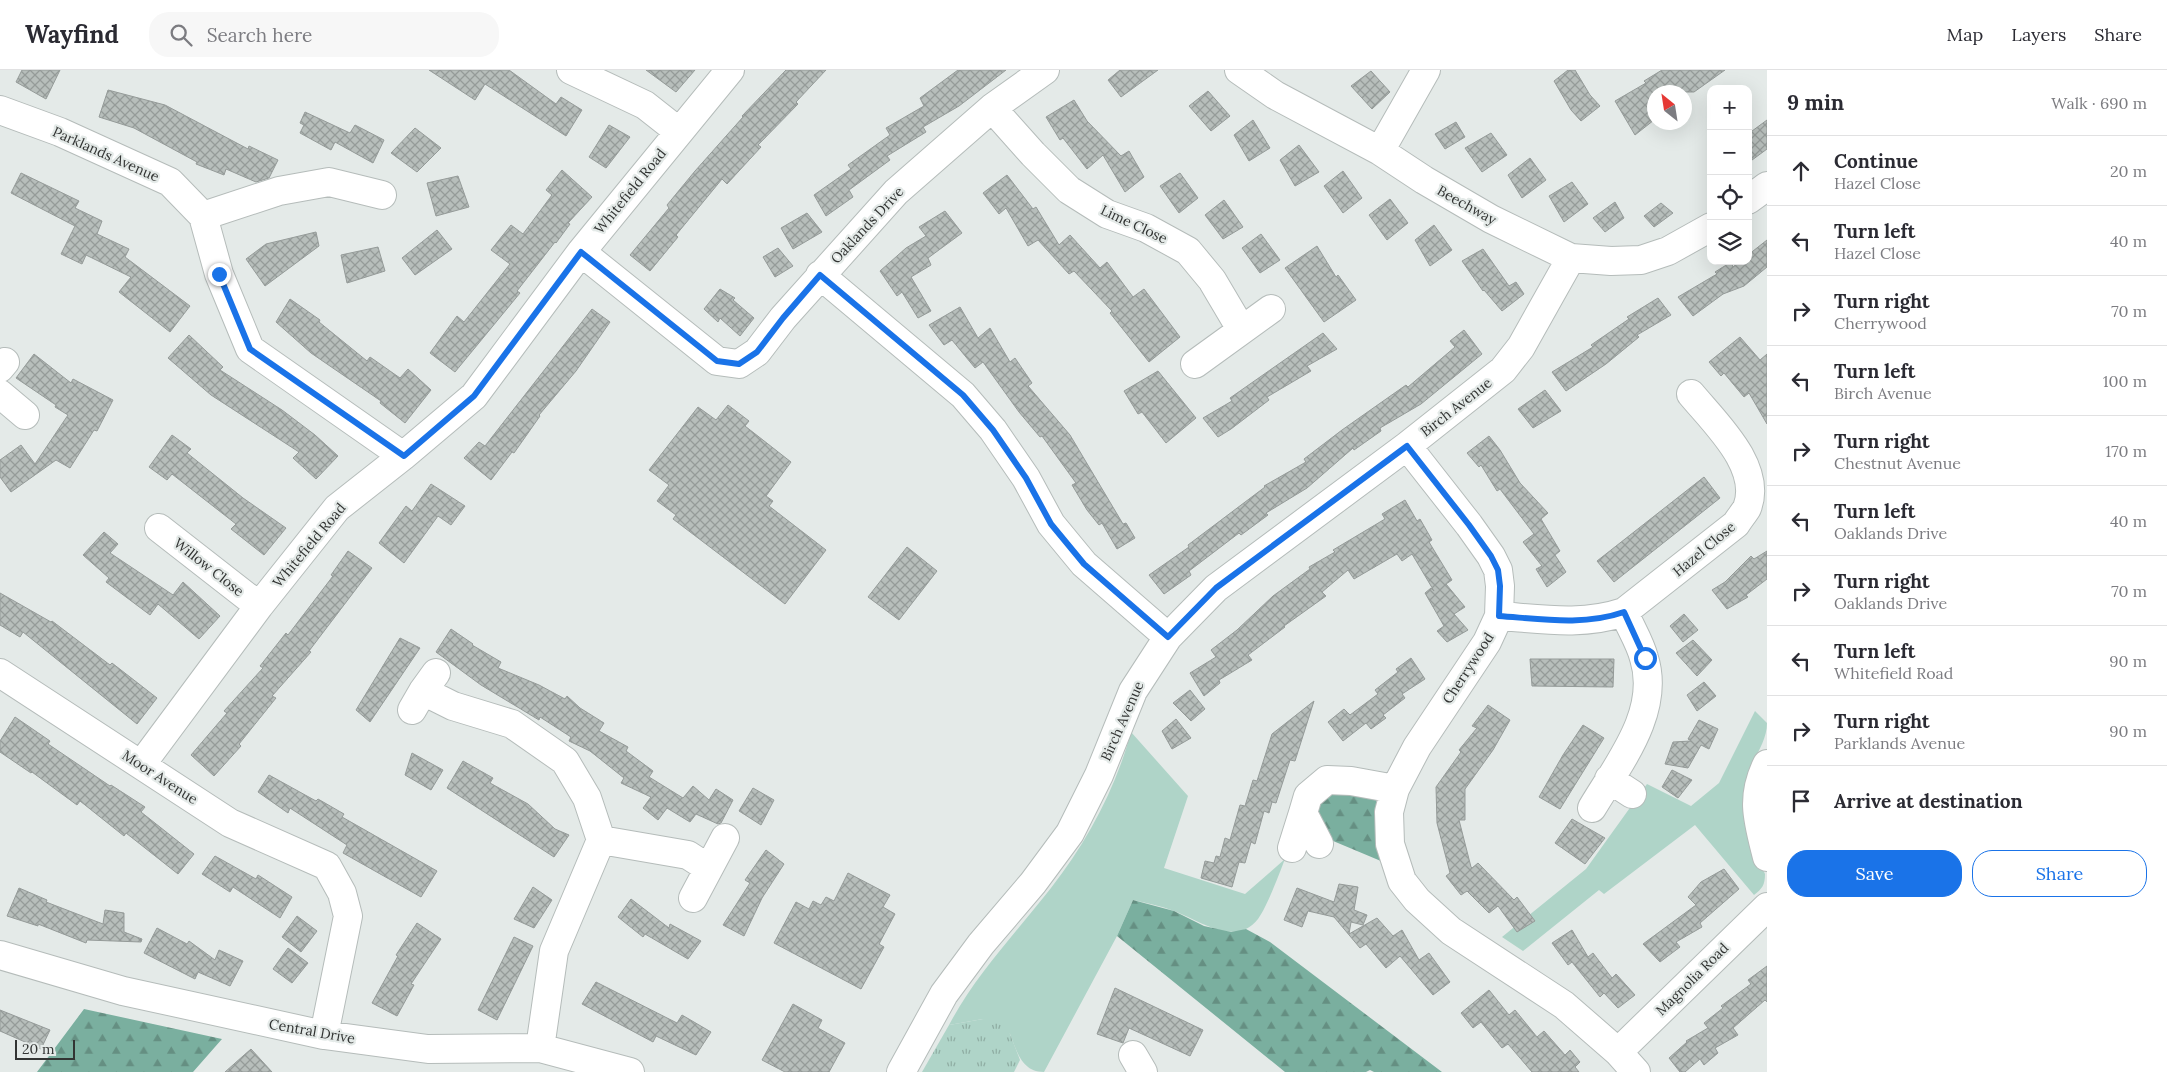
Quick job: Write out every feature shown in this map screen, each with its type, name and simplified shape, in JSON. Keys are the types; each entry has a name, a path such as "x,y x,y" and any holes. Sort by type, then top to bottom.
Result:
{"street":[{"path":"571,70 645,106 678,131"},
{"name":"Whitefield Road","path":"141,765 259,606 337,508 404,456 474,396 581,252 678,131 730,70"},
{"name":"Oaklands Drive","path":"581,252 717,361 739,364 757,352 820,275 896,192 992,108 1045,70"},
{"name":"Beechway","path":"1239,70 1275,95 1380,152 1491,219 1571,258 1611,261 1641,260 1668,252 1707,229"},
{"path":"1380,152 1426,70"},
{"name":"Lime Close","path":"992,108 1033,154 1069,190 1107,214 1146,228 1188,251 1212,280 1241,329"},
{"name":"Parklands Avenue","path":"0,110 60,132 170,182 203,216 219,274 250,349 404,456"},
{"path":"203,216 279,191 329,182 382,195"},
{"path":"1752,197 1767,186"},
{"name":"Birch Avenue","path":"901,1072 944,994 981,944 1034,884 1070,833 1099,774 1133,691 1168,637 1216,588 1407,446 1503,370 1521,346 1571,258"},
{"path":"820,275 963,395 993,430 1026,478 1051,524 1079,558 1168,637"},
{"path":"1195,364 1271,309"},
{"path":"0,394 24,415"},
{"name":"Hazel Close","path":"1499,616 1580,621 1604,619 1624,612 1736,524 1747,508 1750,487 1742,458 1691,394"},
{"name":"Cherrywood","path":"1407,446 1491,556 1498,570 1500,586 1499,616 1487,642 1417,747 1395,789 1389,812 1390,844 1402,881 1417,900 1451,931 1564,1005 1618,1052 1636,1072"},
{"name":"Willow Close","path":"160,528 259,606"},
{"path":"1592,808 1639,728 1646,709 1649,690 1645,658 1624,612"},
{"name":"Moor Avenue","path":"0,673 230,823 328,866 344,875 355,887 359,904 348,916 324,1035"},
{"path":"424,691 453,706 512,724 564,761 587,798 601,840 554,951 540,1048"},
{"path":"1767,764 1759,780 1756,801 1767,857"},
{"path":"1609,779 1632,794"},
{"path":"1292,848 1308,796 1328,780 1351,781 1395,789"},
{"path":"1303,813 1319,844"},
{"path":"693,898 724,838"},
{"path":"601,840 688,855 708,868"},
{"name":"Magnolia Road","path":"1618,1052 1767,907"},
{"name":"Central Drive","path":"0,955 123,991 324,1035 428,1049 540,1048 630,1072"}],"green space":[{"path":"1755,711 1767,723 1767,728 1748,780 1744,795 1744,808 1745,820 1752,845 1765,874 1764,884 1757,893 1754,895 1695,825 1604,894 1599,890 1523,951 1502,937 1586,869 1647,784 1691,806 1719,783"},
{"path":"1131,732 1188,796 1164,868 1245,894 1285,859 1273,890 1258,919 1249,927 1239,931 1228,932 1217,929 1169,909 1133,900 1117,936 1044,1072 1030,1069 1021,1060 1010,1034 983,1019 949,1025 971,988 1051,888 1077,852 1109,794"},
{"path":"1329,790 1374,796 1378,805 1388,864 1326,838 1317,813 1323,797"},
{"path":"1133,900 1174,911 1204,926 1231,932 1246,929 1270,942 1442,1072 1374,1072 1370,1070 1366,1072 1285,1072 1117,936"},
{"path":"84,1009 222,1039 193,1072 37,1072"},
{"path":"983,1019 1001,1020 1010,1034 1020,1060 1014,1072 922,1072 949,1025"}],"building":[{"path":"22,70 60,70 46,99 16,82"},
{"path":"429,70 509,70 556,104 561,97 582,110 566,136 485,84 475,100"},
{"path":"646,70 695,70 676,92"},
{"path":"786,70 826,70 796,102 798,104 758,145 761,147 727,184 722,179 676,235 678,237 650,271 630,255 669,208 667,205 695,171 742,116"},
{"path":"958,70 1006,70 959,106 923,127 926,132 887,156 890,160 849,190 853,197 826,216 814,195 851,169 848,165 890,135 886,128 924,106 920,98"},
{"path":"1120,70 1158,70 1121,97 1108,80"},
{"path":"1568,70 1575,70 1590,95 1600,106 1581,121 1571,110 1554,81"},
{"path":"1662,70 1725,70 1694,92 1692,92 1692,85 1647,85 1647,126 1635,135 1615,101 1646,83 1644,81"},
{"path":"1371,71 1390,92 1372,109 1351,86"},
{"path":"108,90 165,105 248,149 249,146 278,160 269,178 256,182 226,169 224,175 196,164 197,162 134,128 99,117"},
{"path":"1208,91 1230,116 1211,131 1189,106"},
{"path":"1074,100 1087,121 1121,156 1129,151 1144,177 1125,192 1103,155 1087,169 1063,138 1060,140 1046,117"},
{"path":"305,112 350,133 355,125 384,140 373,163 335,142 331,150 300,133 304,125 300,123"},
{"path":"1253,120 1270,148 1249,161 1234,135"},
{"path":"1767,120 1767,149 1752,160 1752,131"},
{"path":"1456,122 1465,137 1445,149 1435,134"},
{"path":"609,125 630,137 606,168 589,157"},
{"path":"415,128 441,148 417,172 391,153"},
{"path":"1491,133 1507,155 1482,172 1465,148"},
{"path":"1299,145 1319,172 1295,186 1280,160"},
{"path":"1530,158 1546,180 1522,198 1508,175"},
{"path":"562,170 592,197 568,223 570,224 556,243 517,291 520,293 455,372 430,353 457,316 464,322 510,264 491,250 511,225 523,234 552,195 546,190"},
{"path":"1343,171 1362,198 1343,213 1324,186"},
{"path":"21,173 79,201 75,208 102,221 97,234 129,249 125,257 190,306 170,332 119,292 131,277 86,255 82,264 61,254 75,226 11,193"},
{"path":"1180,173 1198,198 1179,213 1160,186"},
{"path":"1007,175 1033,209 1036,207 1059,245 1070,235 1100,268 1107,262 1133,297 1144,289 1180,337 1149,362 1110,313 1112,311 1074,271 1069,274 1038,240 1028,246 1006,208 999,214 983,193"},
{"path":"458,176 469,207 436,216 427,183"},
{"path":"1572,182 1588,204 1564,222 1549,196"},
{"path":"1390,199 1408,223 1387,240 1369,215"},
{"path":"1224,200 1243,227 1223,239 1205,215"},
{"path":"1615,202 1624,218 1605,232 1593,218"},
{"path":"1661,203 1673,213 1654,227 1644,216"},
{"path":"945,211 962,233 928,258 931,265 911,277 931,311 918,318 902,292 897,296 880,271 906,248 926,236 919,227"},
{"path":"807,213 822,232 793,249 781,228"},
{"path":"1434,225 1452,250 1430,266 1415,240"},
{"path":"437,230 452,249 415,275 402,258"},
{"path":"316,232 319,246 265,286 246,259 266,244"},
{"path":"1261,234 1280,260 1260,273 1242,248"},
{"path":"1767,240 1767,267 1744,286 1723,294 1693,316 1678,297 1717,274 1715,272 1726,265 1732,265 1733,267 1735,265 1752,265 1752,252"},
{"path":"1317,246 1336,277 1338,275 1356,300 1324,322 1285,268"},
{"path":"378,247 385,271 347,283 341,255"},
{"path":"778,248 793,266 775,277 763,257"},
{"path":"1483,249 1509,286 1516,282 1524,294 1502,311 1483,291 1462,261"},
{"path":"720,289 735,298 733,300 754,318 740,336 720,318 718,322 704,309"},
{"path":"1658,298 1671,315 1637,335 1639,337 1606,364 1566,391 1552,372 1593,347 1591,345 1629,319 1627,317"},
{"path":"290,299 320,320 319,322 367,361 370,357 400,378 408,369 431,390 405,423 380,403 381,401 311,353 276,322"},
{"path":"960,307 978,338 990,328 1010,362 1015,358 1032,383 1028,386 1070,435 1123,524 1126,523 1135,538 1117,549 1102,523 1099,525 1087,510 1072,485 1076,483 1042,436 1040,437 1019,412 983,362 975,368 952,340 944,345 929,325"},
{"path":"592,309 610,322 576,371 539,415 514,453 512,452 491,480 464,458 479,442 485,446"},
{"path":"1464,330 1482,354 1421,404 1380,428 1381,431 1354,450 1353,448 1307,488 1266,513 1268,515 1241,535 1239,533 1189,571 1191,575 1164,594 1149,575 1189,547 1188,545 1264,486 1306,462 1304,459 1342,430 1406,385 1408,387 1455,347 1450,341"},
{"path":"1323,333 1337,349 1307,366 1311,371 1267,397 1269,400 1218,437 1203,418 1232,401 1230,398"},
{"path":"189,335 223,367 220,370 282,410 315,435 338,456 316,479 293,458 299,452 211,395 168,358"},
{"path":"1740,337 1760,360 1767,354 1767,424 1749,393 1744,397 1724,373 1721,376 1709,362"},
{"path":"34,354 71,383 73,379 113,400 97,431 94,430 70,468 56,460 11,492 0,477 0,460 21,445 35,464 68,415 16,378"},
{"path":"1158,371 1196,418 1166,443 1142,412 1138,414 1124,391"},
{"path":"1545,390 1561,411 1533,428 1518,409"},
{"path":"728,405 749,421 745,426 791,462 766,496 773,501 769,506 826,550 785,604 673,519 676,515 657,501 669,485 649,470 698,407 716,420"},
{"path":"172,435 191,449 187,453 243,498 286,528 264,555 231,529 236,524 172,474 167,480 149,467"},
{"path":"1489,436 1520,483 1548,513 1541,519 1560,551 1555,555 1566,572 1547,587 1536,569 1542,566 1523,542 1534,534 1500,489 1497,491 1481,465 1479,467 1467,453"},
{"path":"1704,477 1720,498 1614,582 1597,561"},
{"path":"431,484 465,506 451,525 438,516 404,563 379,543 406,506 412,511"},
{"path":"1405,500 1417,521 1420,519 1432,540 1429,542 1452,580 1446,584 1465,607 1454,614 1468,630 1447,642 1437,631 1444,626 1425,593 1431,588 1434,591 1412,554 1402,561 1397,554 1354,579 1348,570 1322,592 1326,596 1248,655 1252,660 1219,680 1220,683 1204,696 1190,673 1216,657 1211,650 1237,630 1273,596 1310,569 1309,567 1335,552 1333,550 1385,519 1382,514"},
{"path":"104,532 118,544 110,553 173,595 183,582 220,616 199,639 158,604 150,615 106,582 109,578 83,555"},
{"path":"907,547 937,571 899,620 868,597"},
{"path":"348,551 372,568 309,651 311,652 272,696 276,698 239,744 241,746 214,776 191,755 227,713 224,711 263,668 260,666 286,633 288,635 333,576 331,575"},
{"path":"1767,551 1767,579 1746,595 1748,597 1727,609 1712,590 1725,582 1751,556 1754,559"},
{"path":"0,593 52,621 110,665 112,663 157,698 137,724 23,632 20,637 0,625"},
{"path":"1684,614 1698,630 1683,642 1670,626"},
{"path":"451,629 472,645 501,662 498,668 539,685 565,699 567,696 580,708 604,723 599,731 628,747 626,751 653,771 649,777 683,798 693,786 709,800 716,789 733,800 721,823 718,824 696,814 690,822 667,808 658,820 643,808 651,797 621,783 624,778 590,751 569,741 571,737 540,717 539,720 481,685 436,652"},
{"path":"400,638 420,648 370,722 356,710"},
{"path":"1693,640 1712,660 1697,676 1676,653"},
{"path":"1411,658 1425,679 1402,694 1405,698 1383,715 1386,718 1371,729 1366,723 1343,741 1328,722 1344,709 1350,715 1378,694 1375,690 1398,672 1396,669"},
{"path":"1530,659 1614,659 1613,687 1532,686"},
{"path":"1704,682 1716,696 1697,711 1687,695"},
{"path":"1190,690 1205,709 1191,721 1173,703"},
{"path":"1314,701 1295,761 1290,760 1276,803 1272,802 1269,813 1264,811 1255,844 1251,842 1245,863 1239,862 1232,887 1201,878 1205,861 1214,863 1216,856 1220,857 1225,838 1230,840 1240,805 1245,806 1253,780 1257,781 1272,734"},
{"path":"1488,705 1510,720 1493,750 1465,789 1465,820 1459,820 1471,867 1478,863 1514,900 1517,897 1535,921 1517,932 1498,906 1489,913 1467,891 1461,895 1446,876 1450,873 1437,823 1436,787 1461,752 1459,750 1477,728 1472,726"},
{"path":"15,717 50,741 48,744 145,807 141,812 194,854 178,874 126,833 124,836 80,801 77,805 32,772 0,752 0,741"},
{"path":"1176,719 1191,738 1172,749 1162,731"},
{"path":"1699,720 1718,729 1709,749 1701,745 1688,768 1665,764 1673,742 1691,741 1688,739"},
{"path":"1583,725 1604,738 1560,809 1539,797"},
{"path":"412,753 443,770 431,790 405,775"},
{"path":"463,761 493,778 490,783 528,804 555,829 569,835 554,857 447,788"},
{"path":"1672,770 1692,780 1678,798 1662,787"},
{"path":"269,775 316,801 318,799 344,814 342,817 437,871 421,897 343,853 347,845 290,808 288,813 258,792"},
{"path":"753,788 774,800 761,825 739,811"},
{"path":"1572,819 1605,838 1585,864 1555,843"},
{"path":"766,850 784,864 762,898 744,936 723,925 750,883 745,880"},
{"path":"215,856 256,879 258,875 292,897 280,918 233,887 230,892 202,874"},
{"path":"1724,869 1739,889 1700,923 1702,927 1676,942 1680,947 1660,962 1643,944 1696,905 1688,897 1701,882"},
{"path":"848,873 890,895 883,907 895,914 879,944 884,947 861,989 774,943 796,902 809,909 813,901 821,905 826,897 834,901"},
{"path":"1339,884 1358,887 1354,910 1367,915 1363,925 1351,922 1349,934 1377,918 1393,936 1402,930 1419,960 1429,953 1450,982 1433,995 1400,956 1386,968 1366,944 1360,948 1334,917 1308,911 1302,927 1284,920 1297,888 1334,902"},
{"path":"533,887 552,900 534,928 514,919"},
{"path":"19,888 47,900 46,902 103,924 105,910 124,913 124,932 142,939 141,942 87,940 86,943 38,924 38,926 7,916"},
{"path":"631,899 669,928 670,924 701,941 688,959 645,934 643,937 618,917"},
{"path":"297,916 317,931 301,952 282,937"},
{"path":"417,923 441,939 411,984 414,985 397,1016 372,1003 398,956 396,955"},
{"path":"157,928 187,944 189,941 215,960 219,950 243,961 230,986 198,972 195,979 144,953"},
{"path":"1572,930 1588,957 1593,953 1612,978 1616,974 1635,995 1618,1008 1604,993 1600,997 1572,962 1568,965 1552,943"},
{"path":"514,937 533,946 497,1020 478,1010"},
{"path":"288,948 308,963 292,983 273,969"},
{"path":"1767,966 1767,1002 1765,1000 1733,1028 1738,1035 1715,1048 1718,1053 1704,1065 1700,1059 1685,1072 1680,1072 1669,1058 1686,1041 1708,1028 1704,1023 1723,1008 1721,1006 1751,984 1748,980"},
{"path":"596,982 677,1023 682,1015 711,1032 696,1055 656,1036 653,1042 582,1004"},
{"path":"1115,988 1203,1030 1190,1056 1129,1028 1123,1043 1097,1034"},
{"path":"1489,990 1509,1015 1515,1010 1537,1037 1544,1031 1565,1055 1570,1050 1580,1062 1575,1067 1579,1072 1532,1072 1508,1044 1502,1048 1481,1022 1473,1028 1461,1013"},
{"path":"793,1004 822,1020 818,1028 845,1043 829,1072 785,1072 762,1060"},
{"path":"0,1010 50,1030 41,1049 0,1031"},
{"path":"251,1049 272,1072 225,1072 243,1056"}],"route":[{"path":"219,274 250,349 404,456 474,396 581,252 717,361 739,364 757,352 820,275 963,395 993,430 1026,478 1051,524 1084,564 1168,637 1216,588 1407,446 1491,556 1498,570 1500,586 1499,616 1580,621 1604,619 1624,612 1645,658"}]}
